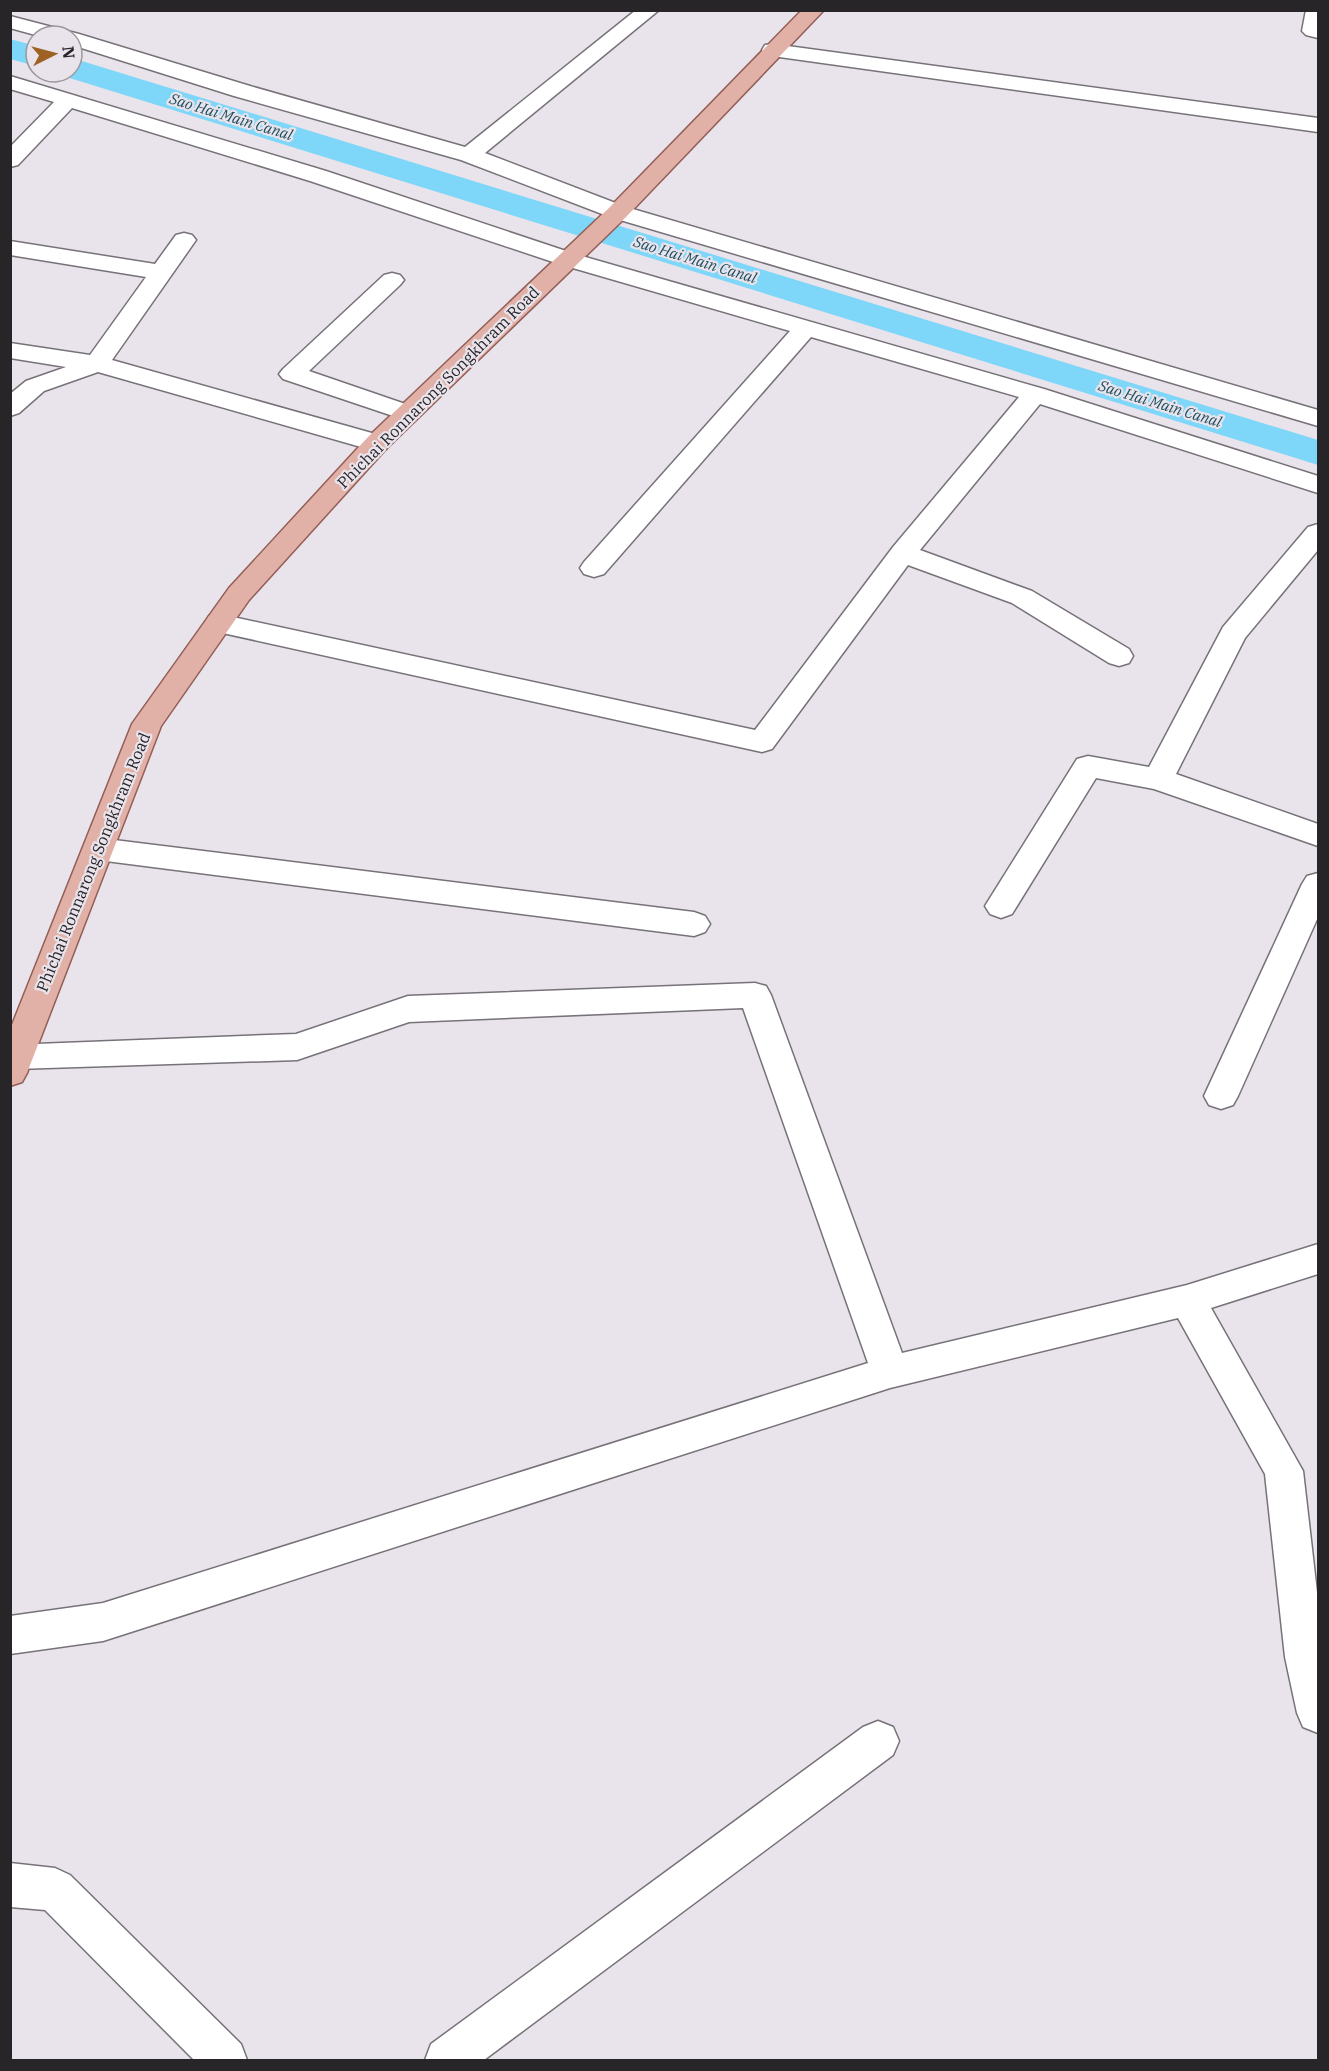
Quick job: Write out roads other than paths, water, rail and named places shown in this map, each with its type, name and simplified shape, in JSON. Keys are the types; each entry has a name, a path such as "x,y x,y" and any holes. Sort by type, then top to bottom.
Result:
{"main road":[{"name":"Phichai Ronnarong Songkhram Road","path":"13,1065 147,724 240,594 377,443 615,216 814,10"}],"street":[{"path":"469,155 649,10"},
{"path":"1316,10 1313,31 1318,32"},
{"path":"84,42 242,91 469,155 615,216 1318,418"},
{"path":"773,50 1318,125"},
{"path":"10,82 575,252 806,328 1035,394 1318,485"},
{"path":"10,160 68,100"},
{"path":"10,408 35,386 97,364 184,240"},
{"path":"10,248 162,272"},
{"path":"392,280 292,374 408,413"},
{"path":"594,568 806,328"},
{"path":"10,350 97,364 377,443"},
{"path":"219,623 762,742 903,553 1035,394"},
{"path":"1158,779 1233,634 1318,533"},
{"path":"903,553 1022,597 1119,656"},
{"path":"1001,906 1088,766 1158,779 1318,835"},
{"path":"98,849 694,924"},
{"path":"1221,1096 1318,884"},
{"path":"13,1065 297,1047 408,1009 755,995 890,1372"},
{"path":"10,1635 103,1622 890,1372 1187,1300 1318,1259"},
{"path":"1187,1300 1284,1472 1305,1656 1318,1713"},
{"path":"447,2061 878,1741"},
{"path":"10,1885 55,1890 225,2061"}],"waterway":[{"name":"Sao Hai Main Canal","path":"10,49 24,53"},
{"name":"Sao Hai Main Canal","path":"84,72 1318,453"}]}
